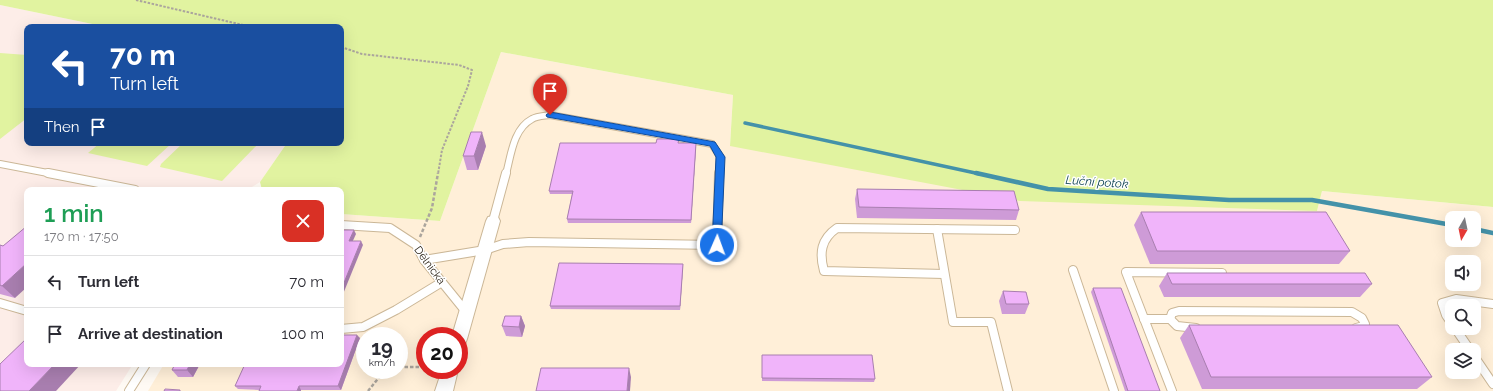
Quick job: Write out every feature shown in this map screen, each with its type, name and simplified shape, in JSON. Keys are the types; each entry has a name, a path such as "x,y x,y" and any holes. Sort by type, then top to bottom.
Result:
{"street":[{"path":"462,327 493,222"},
{"path":"444,391 447,379"}],"lane":[{"path":"424,260 485,250 503,244 528,242 717,245 720,157 712,144 571,118 550,115 533,118 523,125 516,138 493,222"},
{"path":"0,164 119,187"},
{"name":"Dělnická","path":"344,225 390,228 416,245 424,260 466,313"},
{"path":"944,274 824,271 821,260 822,246 828,233 837,228 1015,230"},
{"path":"936,229 953,322 991,322 1008,391"},
{"path":"1073,270 1114,391"},
{"path":"1172,391 1126,272 1234,273"},
{"path":"344,329 363,327 396,310 442,282"},
{"path":"1445,302 1442,303 1445,312"},
{"path":"1481,302 1493,304"},
{"path":"0,303 24,308"},
{"path":"1170,319 1172,313 1179,311 1352,312 1362,318 1365,324 1360,328 1344,328"},
{"path":"1144,319 1170,319 1177,326 1186,328 1202,328"},
{"path":"1481,366 1493,384"},
{"path":"129,391 144,367"}],"path":[{"path":"136,0 239,24"},
{"path":"344,48 362,54 459,65 472,70 468,86 442,150 432,208 416,245"},
{"path":"368,391 378,379"}],"shaded area":[{"path":"0,5 92,24 24,24 24,146 285,146 260,182 252,187 24,187 24,367 131,367 116,391 0,391"},
{"path":"501,52 733,95 730,145 1317,211 1322,191 1493,207 1493,391 148,391 162,367 344,367 344,214 440,221"}],"green space":[{"path":"0,0 1493,0 1493,207 1322,191 1317,211 1020,201 730,146 733,95 501,52 440,221 344,214 344,187 261,187 260,182 285,146 344,146 344,24 92,24 0,5"},
{"path":"0,53 24,55 24,120 0,139"},
{"path":"96,146 169,146 147,166 88,153"},
{"path":"180,146 256,146 222,181 160,167 161,164"}],"building":[{"path":"471,132 482,132 474,156 463,156"},
{"path":"657,139 679,139 678,143 696,143 691,220 567,219 573,191 549,191 560,143 656,143"},
{"path":"857,189 1014,191 1019,210 859,207"},
{"path":"1141,212 1326,212 1350,251 1157,251"},
{"path":"24,228 24,266 2,286 0,285 0,245 3,246"},
{"path":"344,230 354,230 349,241 361,241 344,283"},
{"path":"559,263 683,264 680,306 550,306"},
{"path":"1167,273 1365,273 1372,284 1172,284"},
{"path":"1093,288 1121,288 1160,391 1128,391"},
{"path":"1003,291 1026,292 1029,304 1006,304"},
{"path":"505,316 521,316 519,327 502,326"},
{"path":"1189,325 1398,325 1432,377 1211,377"},
{"path":"344,335 356,335 338,386 299,386 297,391 259,391 261,386 235,386 244,367 344,367"},
{"path":"24,341 24,367 52,367 29,391 0,391 0,364"},
{"path":"762,355 872,355 875,379 762,378"},
{"path":"174,367 188,367 187,370 172,370"},
{"path":"541,368 629,368 627,391 536,391"},
{"path":"165,389 180,390 180,391 164,391"}],"waterway":[{"name":"Luční potok","path":"745,123 980,174"},
{"name":"Luční potok","path":"976,173 1048,189 1229,200 1312,200 1445,224"},
{"name":"Luční potok","path":"1481,230 1493,233"}],"route":[{"path":"550,115 712,144 720,157 717,245"}]}
